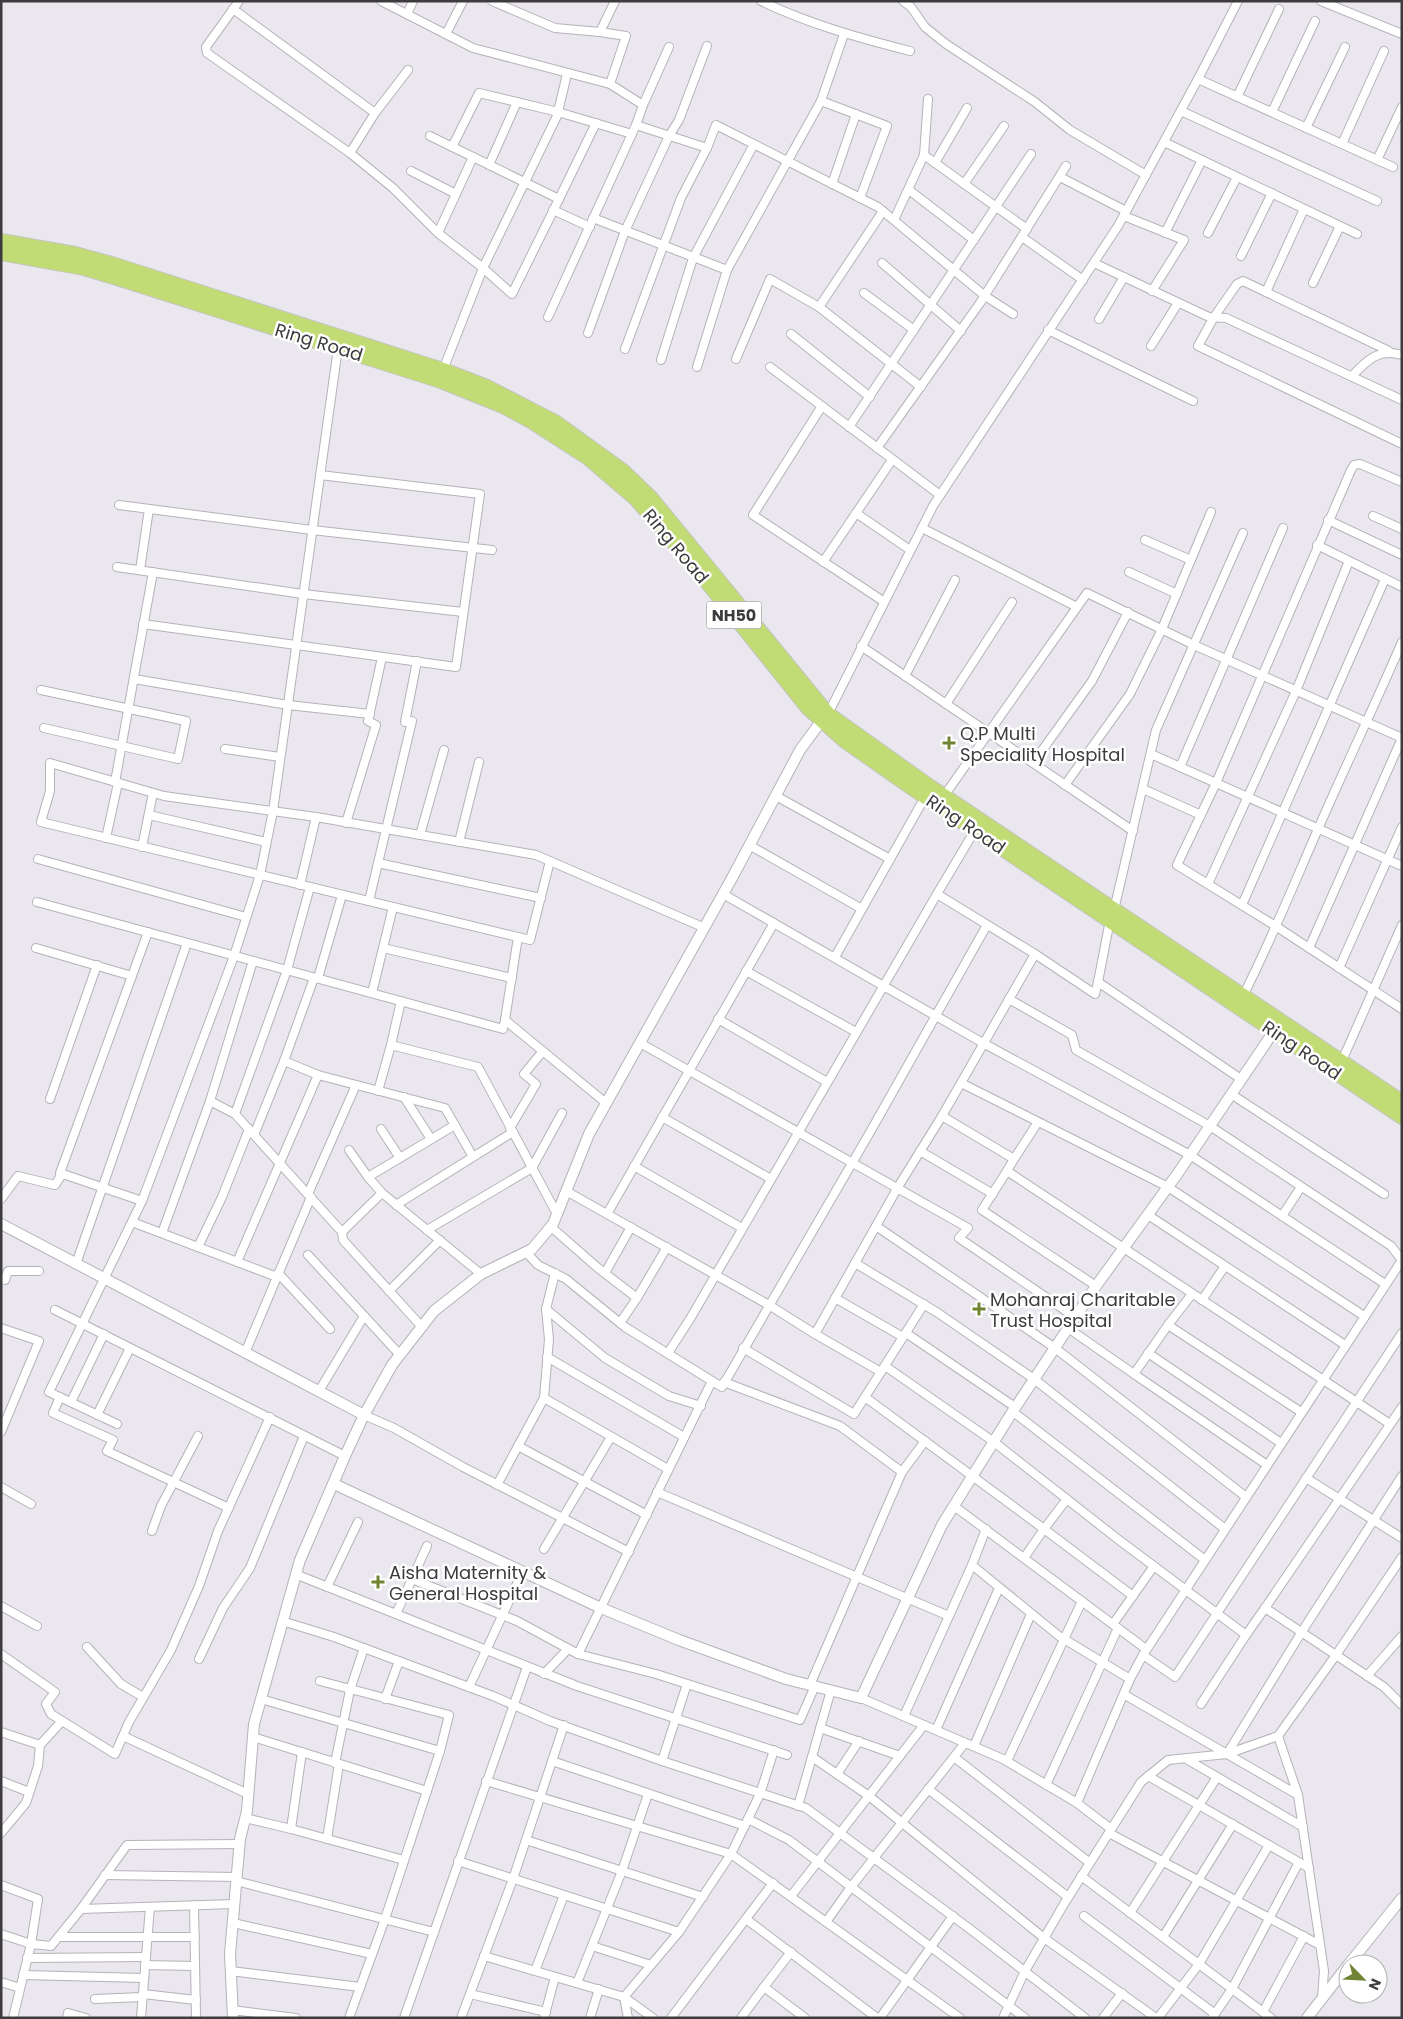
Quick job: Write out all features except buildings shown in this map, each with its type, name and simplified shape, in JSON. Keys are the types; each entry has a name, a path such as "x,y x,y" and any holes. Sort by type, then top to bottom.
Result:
{"highway":[{"name":"Ring Road","path":"1,242 74,254 112,264 443,370 524,404 570,431 623,471 676,526 824,718 845,741 975,830 1112,915"},
{"name":"Ring Road","path":"1,253 84,268 441,381 503,406 559,437 587,457 636,499 657,521 808,708 944,796 1112,915 1241,1002 1402,1102"},
{"name":"Ring Road","path":"1241,1002 1274,1031 1402,1117"}],"street":[{"path":"238,1 206,47 207,53 350,153 393,188 438,233 483,268 512,294 596,123"},
{"path":"381,1 472,48 610,84 643,104"},
{"path":"407,14 413,1"},
{"path":"446,34 463,1"},
{"path":"492,1 509,5 555,28 626,36 610,84"},
{"path":"761,1 793,16 844,34 910,51"},
{"path":"903,1 911,8 925,27 946,44 1035,102 1070,130 1146,175"},
{"path":"296,2018 233,2014 231,1971 236,1879 239,1844 248,1794 253,1737 261,1699 295,1574 334,1484 344,1456 364,1415 400,1355 434,1311 481,1274 532,1249 550,1226 557,1214 589,1134 705,928 800,750 824,718 883,601 940,495 1083,280 1125,213 1238,1"},
{"path":"1321,1 1402,34"},
{"path":"600,32 612,2"},
{"path":"233,9 375,113"},
{"path":"1238,97 1279,9"},
{"path":"1272,112 1315,21"},
{"path":"697,367 727,270 786,160 821,101 844,34"},
{"path":"588,333 625,231 669,136 679,120 706,46"},
{"path":"548,317 632,134 643,104 669,47"},
{"path":"1306,128 1345,47"},
{"path":"1342,144 1384,51"},
{"path":"350,153 375,113 408,70"},
{"path":"443,370 483,268 558,112 568,74"},
{"path":"1198,79 1393,167"},
{"path":"452,147 479,93 558,112 632,134"},
{"path":"894,220 924,155 928,99"},
{"path":"821,101 887,126 860,198"},
{"path":"489,165 517,102"},
{"path":"1377,160 1402,107"},
{"path":"935,163 967,108"},
{"path":"1181,111 1377,201"},
{"path":"832,184 856,114"},
{"path":"636,125 707,148"},
{"path":"626,349 681,198 707,148 716,125 882,210 985,296 1013,314"},
{"path":"964,184 1004,126"},
{"path":"430,136 559,200"},
{"path":"1164,142 1357,234"},
{"path":"661,360 693,258 754,144"},
{"path":"849,427 1031,154"},
{"path":"924,155 1027,229"},
{"path":"438,233 473,157"},
{"path":"1165,233 1202,160"},
{"path":"877,448 985,296 1066,166"},
{"path":"411,171 456,194"},
{"path":"1060,177 1125,213 1165,233 1184,240 1152,291"},
{"path":"1208,233 1237,177"},
{"path":"909,190 974,240"},
{"path":"1241,256 1272,193"},
{"path":"1266,292 1304,209"},
{"path":"553,210 590,227"},
{"path":"819,307 882,210"},
{"path":"594,218 727,270"},
{"path":"1313,283 1340,226"},
{"path":"1022,237 1083,280"},
{"path":"882,263 961,331"},
{"path":"1094,263 1178,303 1214,317 1226,318 1402,400"},
{"path":"1099,319 1124,277"},
{"path":"736,359 770,278 819,307 921,387"},
{"path":"1402,355 1389,351 1266,292 1240,282 1214,317 1199,344 1199,348 1402,444"},
{"path":"864,293 914,330"},
{"path":"1152,346 1178,303"},
{"path":"1048,330 1193,401"},
{"path":"791,334 870,397"},
{"path":"117,1424 49,1392 106,1279 142,1201 234,956 260,875 273,811 338,348"},
{"path":"1352,376 1363,365 1389,351"},
{"path":"770,367 940,495"},
{"path":"822,406 753,515 883,601"},
{"path":"823,562 892,460"},
{"path":"1402,482 1357,464 1351,470 1216,783 1177,865 1277,927 1402,1010"},
{"path":"143,624 456,667 480,494 320,475"},
{"path":"119,505 312,530 492,550"},
{"path":"140,570 149,509"},
{"path":"1065,785 1130,694 1162,629 1211,512"},
{"path":"856,513 910,550"},
{"path":"1373,516 1402,529"},
{"path":"1328,520 1402,554"},
{"path":"922,528 1077,607"},
{"path":"1180,767 1284,528"},
{"path":"937,894 1035,954 1094,994 1156,730 1243,533"},
{"path":"1145,540 1191,560"},
{"path":"1317,546 1402,587"},
{"path":"1208,884 1296,691 1349,561"},
{"path":"118,567 303,594 463,612"},
{"path":"106,838 153,572"},
{"path":"1128,572 1177,594"},
{"path":"1242,905 1385,579"},
{"path":"905,676 955,580"},
{"path":"944,796 990,734 1087,593 1194,645 1402,738 1309,948"},
{"path":"946,704 1012,602"},
{"path":"1033,763 1092,680 1128,612"},
{"path":"1241,1002 1277,927 1318,828 1368,723 1402,642"},
{"path":"861,646 1133,831"},
{"path":"346,823 376,725 368,721 382,657"},
{"path":"369,901 412,722 406,722 416,661"},
{"path":"134,679 288,705 370,714"},
{"path":"42,690 186,720 178,760 44,728"},
{"path":"225,749 280,757"},
{"path":"420,836 444,750"},
{"path":"1151,754 1402,866"},
{"path":"459,842 479,762"},
{"path":"550,861 530,940 41,822 50,791 50,763 153,792 536,855 550,861 705,928"},
{"path":"1143,788 1201,815"},
{"path":"142,847 153,792"},
{"path":"776,796 890,859"},
{"path":"835,957 925,797"},
{"path":"149,815 266,842"},
{"path":"300,885 316,818"},
{"path":"1339,968 1402,827"},
{"path":"668,1352 716,1274 975,830"},
{"path":"750,845 862,909"},
{"path":"38,859 246,917"},
{"path":"378,863 541,898"},
{"path":"235,1114 288,970 310,887"},
{"path":"723,894 936,1015 983,1044 1190,1155 1385,1284"},
{"path":"198,1247 284,1061 316,978 342,895"},
{"path":"37,902 503,1029 518,938"},
{"path":"372,993 393,907"},
{"path":"607,1214 774,923"},
{"path":"526,1252 538,1264 566,1280 620,1322 722,1387 987,925"},
{"path":"1341,1063 1402,925"},
{"path":"1,1199 18,1176 55,1185 62,1174 60,1173 148,932"},
{"path":"76,1264 188,943"},
{"path":"36,948 132,976"},
{"path":"384,948 512,978"},
{"path":"815,1334 898,1187 942,1116 1035,954"},
{"path":"162,1233 210,1101 253,961"},
{"path":"50,1099 97,965"},
{"path":"746,971 856,1032"},
{"path":"1098,982 1241,1079"},
{"path":"1009,999 1072,1035 1076,1050 1210,1126 1391,1246 1401,1260 1145,1652 1130,1679 1125,1695 1077,1803"},
{"path":"378,1091 401,1001"},
{"path":"505,1020 606,1103"},
{"path":"718,1020 827,1082"},
{"path":"860,1698 942,1525 1014,1409 1096,1286 1148,1216 1274,1031"},
{"path":"640,1043 853,1161 968,1228 959,1238 1075,1317"},
{"path":"391,1045 478,1068 557,1214"},
{"path":"396,1205 512,1130 536,1084 524,1074 542,1051"},
{"path":"284,1061 318,1075 445,1108 473,1157"},
{"path":"237,1262 318,1075"},
{"path":"961,1083 1168,1187 1364,1316"},
{"path":"244,1353 356,1085"},
{"path":"1231,1094 1384,1194"},
{"path":"404,1097 431,1139"},
{"path":"210,1101 235,1114 252,1132 342,1232 343,1240 422,1327"},
{"path":"427,1230 532,1168 562,1113"},
{"path":"942,1116 1014,1159"},
{"path":"662,1117 771,1179"},
{"path":"1038,1122 982,1210 1096,1286"},
{"path":"368,1176 455,1125"},
{"path":"381,1129 400,1158"},
{"path":"349,1150 382,1192 481,1274"},
{"path":"920,1151 993,1194"},
{"path":"634,1166 742,1228"},
{"path":"1007,1170 1123,1249 1390,1424"},
{"path":"62,1174 142,1201"},
{"path":"1282,1216 1301,1187"},
{"path":"566,1191 769,1304 815,1334 883,1369 994,1442 1246,1636"},
{"path":"342,1232 382,1192"},
{"path":"1148,1216 1345,1345"},
{"path":"132,1222 237,1262 278,1275 330,1330"},
{"path":"1,1224 244,1353 364,1415 394,1428 497,1485 629,1552"},
{"path":"550,1226 605,1274 637,1298"},
{"path":"876,1226 1055,1348 1246,1497"},
{"path":"605,1274 631,1227"},
{"path":"389,1291 440,1240"},
{"path":"620,1322 637,1298 667,1247"},
{"path":"308,1255 400,1355"},
{"path":"855,1263 924,1304 1034,1379 1225,1529"},
{"path":"1202,1300 1225,1266"},
{"path":"1,1279 5,1280 8,1271 39,1271"},
{"path":"497,1485 544,1398 549,1339 546,1309 555,1274"},
{"path":"1134,1374 1192,1294"},
{"path":"835,1298 905,1335 1014,1409 1205,1560"},
{"path":"743,1348 854,1414 924,1304"},
{"path":"546,1309 605,1358 669,1396 701,1406"},
{"path":"55,1310 344,1456"},
{"path":"319,1391 364,1316"},
{"path":"1168,1325 1302,1412"},
{"path":"1,1328 39,1341 1,1432"},
{"path":"1068,1328 1267,1465"},
{"path":"954,1506 1116,1626 1175,1676 1402,1333"},
{"path":"71,1402 104,1334"},
{"path":"97,1415 130,1348"},
{"path":"1148,1354 1281,1443"},
{"path":"548,1356 684,1437"},
{"path":"578,1654 712,1382"},
{"path":"724,1382 840,1426 902,1472"},
{"path":"60,1397 53,1414 113,1440 107,1451 229,1508"},
{"path":"866,1397 1133,1596"},
{"path":"544,1398 668,1469"},
{"path":"1201,1704 1402,1407"},
{"path":"1,1654 55,1692 46,1704 51,1714 116,1754 143,1697 170,1650 199,1586 218,1531 270,1417"},
{"path":"152,1531 173,1481 198,1436"},
{"path":"199,1659 223,1608 250,1568 304,1436"},
{"path":"544,1549 611,1436"},
{"path":"412,1579 501,1615 578,1654 687,1684 800,1720 857,1576 902,1472 926,1440"},
{"path":"518,1446 583,1483 647,1515"},
{"path":"1228,1754 1301,1633 1402,1476"},
{"path":"1306,1478 1402,1538"},
{"path":"334,1484 601,1608 679,1640 786,1679 860,1698 1007,1761 1077,1803 1110,1831 1161,1861 1320,1945"},
{"path":"1,1486 31,1504"},
{"path":"657,1492 949,1616"},
{"path":"1024,1558 1067,1499"},
{"path":"327,1587 358,1522"},
{"path":"904,1716 972,1565 986,1529"},
{"path":"396,1614 427,1546"},
{"path":"1003,2018 1025,1971 1044,1938 1141,1782 1168,1760 1188,1760 1228,1754 1278,1736 1336,1656 1402,1557"},
{"path":"972,1565 1064,1639 1130,1679"},
{"path":"1046,1785 1116,1626 1133,1596 1154,1566"},
{"path":"469,1687 523,1571"},
{"path":"295,1574 544,1674 787,1755"},
{"path":"936,1730 999,1588"},
{"path":"1007,1761 1082,1601"},
{"path":"1,1606 37,1626"},
{"path":"1265,1608 1384,1687 1402,1705"},
{"path":"974,1746 1031,1614"},
{"path":"282,1621 364,1648 469,1687 564,1726 662,1761 806,1808 953,1916 1084,2018"},
{"path":"1367,1676 1402,1636"},
{"path":"87,1647 121,1684 143,1697"},
{"path":"327,1839 342,1722 364,1648"},
{"path":"544,1674 568,1649"},
{"path":"385,1699 399,1661"},
{"path":"404,2018 512,1704 527,1667"},
{"path":"320,1682 449,1715 440,1751 385,1919 348,2018"},
{"path":"662,1761 687,1684"},
{"path":"798,1806 831,1690"},
{"path":"1125,1695 1298,1795"},
{"path":"261,1699 440,1751"},
{"path":"1,1833 26,1802 38,1766 40,1745 62,1721"},
{"path":"791,1896 924,1725"},
{"path":"461,2018 513,1879 564,1726"},
{"path":"820,1728 900,1756"},
{"path":"1,1732 40,1745"},
{"path":"123,1736 248,1794"},
{"path":"1278,1736 1298,1795 1324,1971 1322,1998"},
{"path":"253,1737 427,1791"},
{"path":"837,1774 859,1741"},
{"path":"826,1922 851,1887 965,1742"},
{"path":"624,1997 679,1932 732,1854 760,1794 774,1750"},
{"path":"291,1829 302,1752"},
{"path":"812,1757 869,1796 1044,1938 1157,2018 1199,1964 1269,1845"},
{"path":"954,1757 1090,1863"},
{"path":"1188,1760 1303,1828"},
{"path":"552,1761 648,1794 746,1823 789,1840 1026,2018"},
{"path":"1148,1776 1309,1868"},
{"path":"1130,1913 1161,1861 1218,1777"},
{"path":"1,1781 29,1792"},
{"path":"486,1781 732,1854 960,2018"},
{"path":"928,1789 1068,1897"},
{"path":"577,1983 608,1909 648,1794"},
{"path":"245,1818 404,1860"},
{"path":"1163,1937 1233,1824"},
{"path":"526,1840 703,1897"},
{"path":"1,1934 30,1944 51,1946 81,1909 127,1845 239,1844"},
{"path":"458,1861 679,1932"},
{"path":"1084,1916 1181,1987 1213,2016 1232,1989 1299,1862"},
{"path":"105,1875 236,1879 434,1932"},
{"path":"1081,1876 1271,2018"},
{"path":"672,2018 773,1883"},
{"path":"1,1884 38,1899 15,2017"},
{"path":"535,1971 564,1895"},
{"path":"1358,1954 1402,1898"},
{"path":"81,1909 234,1904"},
{"path":"194,1905 196,2018"},
{"path":"141,2018 150,1907"},
{"path":"746,1919 879,2018 953,1916"},
{"path":"233,1923 372,1954"},
{"path":"58,1937 195,1936"},
{"path":"1263,2012 1304,1936"},
{"path":"592,1946 651,1965"},
{"path":"742,2018 791,1952"},
{"path":"484,1956 624,1997 653,2018"},
{"path":"27,1958 146,1961 195,1966"},
{"path":"231,1971 360,1987"},
{"path":"23,1975 144,1978"},
{"path":"470,1994 545,2015 555,1977"},
{"path":"1307,2018 1338,1978"},
{"path":"1,1982 20,1988"},
{"path":"764,1987 805,2018"},
{"path":"590,2018 598,1989"},
{"path":"1103,2018 1122,1993"},
{"path":"95,1999 142,1996 196,2000"},
{"path":"624,1997 628,2018"},
{"path":"67,2018 68,2013 86,2018"}],"place":[{"name":"Q.P Multi Speciality Hospital","path":"949,743"},
{"name":"Mohanraj Charitable Trust Hospital","path":"979,1309"},
{"name":"Aisha Maternity & General Hospital","path":"378,1582"}]}
